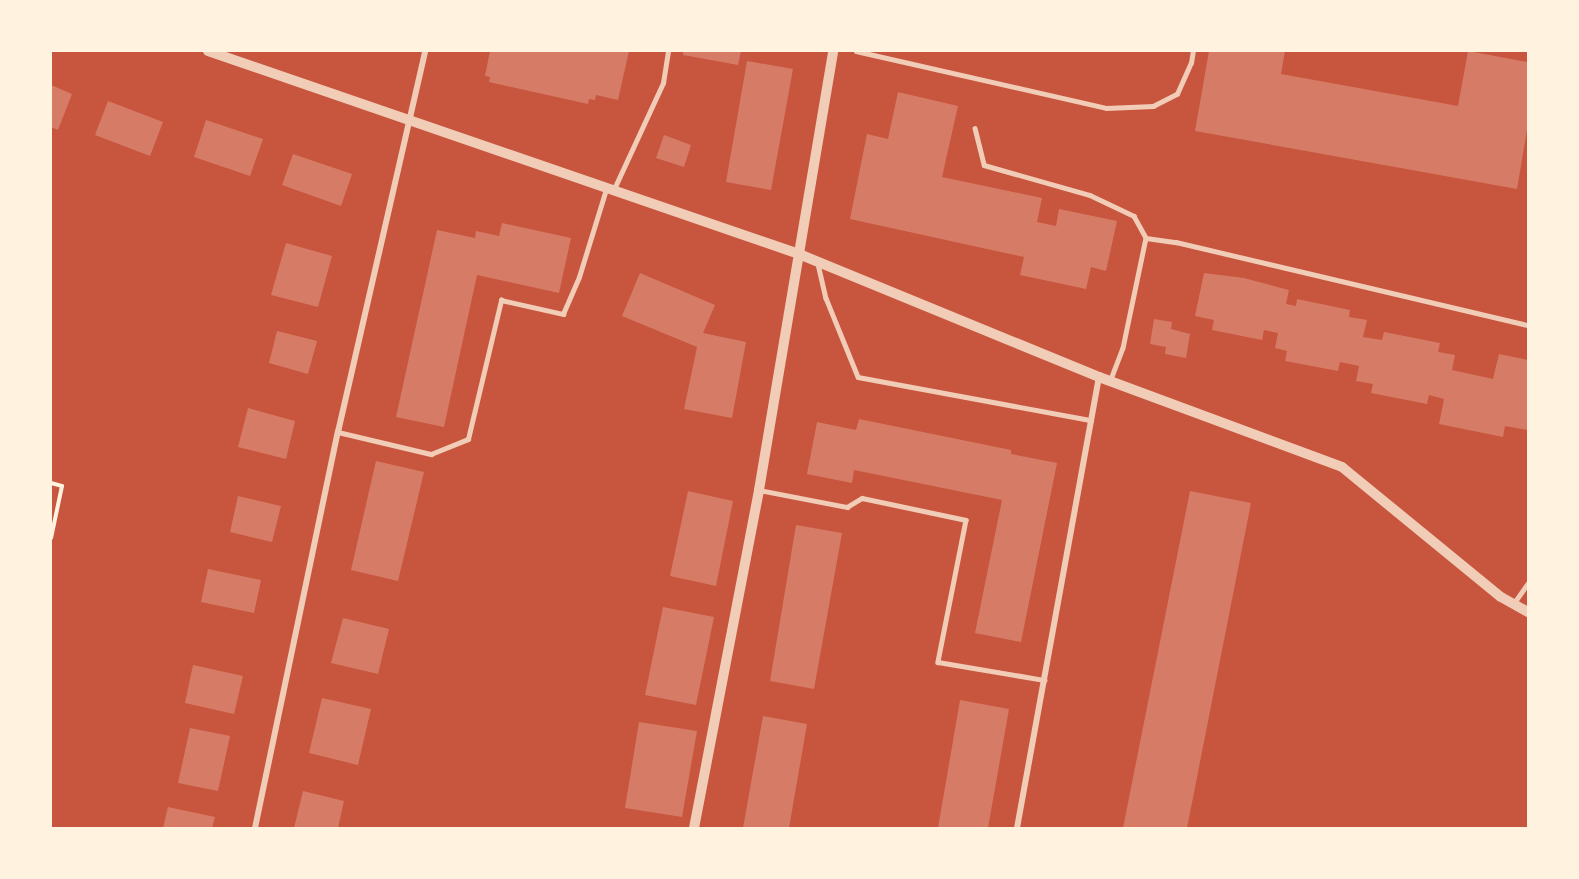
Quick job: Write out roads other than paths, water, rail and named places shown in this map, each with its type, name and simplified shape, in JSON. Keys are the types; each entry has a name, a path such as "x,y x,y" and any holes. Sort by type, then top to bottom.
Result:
{"street":[{"path":"208,51 409,122 799,254 1099,377 1342,467 1514,604 1528,612"},
{"path":"255,828 338,432 425,51"},
{"path":"694,828 759,490 833,51"},
{"path":"1017,828 1099,377"}],"lane":[{"path":"338,432 431,453 468,439 501,300 562,314 579,277 610,190 663,83 668,51"},
{"path":"856,51 1106,108 1153,106 1177,94 1191,63 1193,51"},
{"path":"975,128 984,165 1090,195 1134,216 1146,238 1123,348 1111,381"},
{"path":"1146,238 1176,242 1528,325"},
{"path":"817,262 826,298 858,377 1091,420"},
{"path":"759,490 847,507 862,498 966,520 938,662 1044,680"},
{"path":"1514,604 1528,583"}]}
